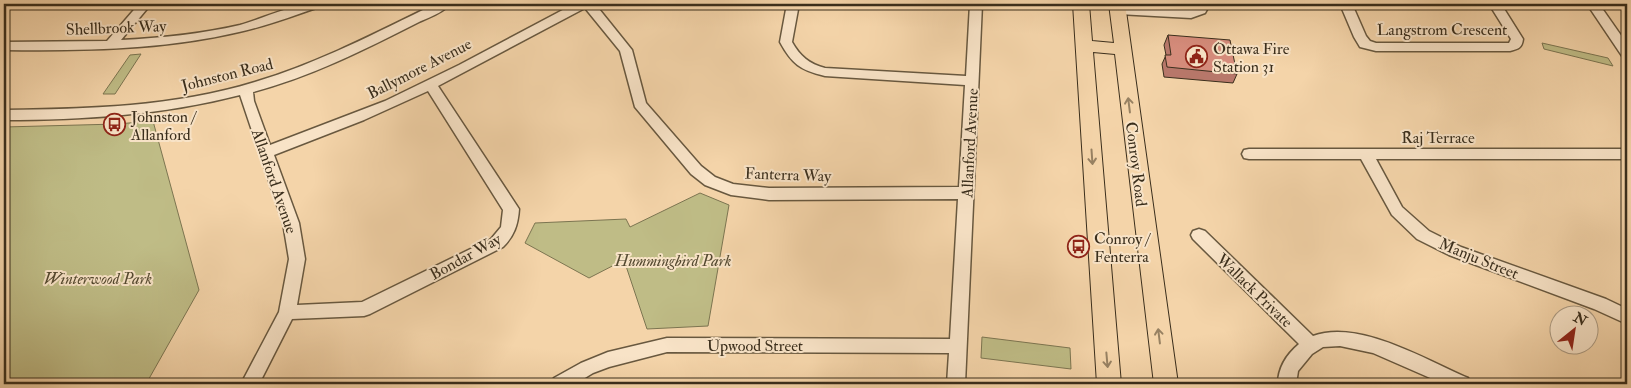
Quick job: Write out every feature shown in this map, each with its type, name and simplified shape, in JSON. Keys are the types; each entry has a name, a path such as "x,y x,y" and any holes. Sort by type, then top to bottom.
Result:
{"main road":[{"path":"1082,4 1109,384"},
{"name":"Conroy Road","path":"1117,7 1166,384"},
{"path":"1084,46 1122,48"}],"street":[{"path":"110,46 145,4"},
{"name":"Shellbrook Way","path":"4,46 110,46 162,42 215,34 279,17 314,4"},
{"name":"Johnston Road","path":"4,115 122,112 199,101 246,90 292,75 336,57 444,4"},
{"name":"Ballymore Avenue","path":"266,152 357,119 431,85 583,4"},
{"name":"Fanterra Way","path":"589,4 626,50 640,104 696,170 710,181 731,189 769,194 966,193"},
{"name":"Allanford Avenue","path":"793,4 786,42 798,61 808,68 825,72 972,81 956,384"},
{"path":"972,81 976,4"},
{"path":"1117,7 1191,14 1201,10 1204,4"},
{"name":"Langstrom Crescent","path":"1346,4 1360,37 1365,44 1376,47 1510,48 1516,46 1517,39 1495,4"},
{"path":"1593,4 1627,53"},
{"name":"Bondar Way","path":"287,312 364,308 497,243 506,234 511,225 512,209 431,85"},
{"name":"Allanford Avenue","path":"246,90 247,101 291,223 296,244 296,272 287,312 250,384"},
{"name":"Raj Terrace","path":"1249,154 1627,154"},
{"name":"Manju Street","path":"1366,155 1397,211 1423,235 1455,251 1600,304 1627,318"},
{"name":"Wallack Private","path":"1199,235 1310,344"},
{"path":"1287,384 1290,367 1310,344 1327,339 1346,339 1376,347 1462,384"},
{"name":"Upwood Street","path":"560,384 587,368 608,360 667,346 958,346"}],"green space":[{"path":"1542,43 1608,58 1613,66 1544,49"},
{"path":"141,54 115,94 103,94 130,55"},
{"name":"Winterwood Park","path":"153,121 199,290 146,384 4,384 4,127 117,124"},
{"name":"Hummingbird Park","path":"700,193 729,205 708,326 647,329 624,260 589,278 525,243 535,223 626,219 630,227"},
{"path":"982,337 1070,348 1071,369 981,358"}],"building":[{"name":"Ottawa Fire Station 31","path":"1168,35 1230,40 1237,74 1167,67 1165,55 1171,55"}],"place":[{"name":"Ottawa Fire Station 31","path":"1197,57"},
{"name":"Johnston / Allanford","path":"115,125"},
{"name":"Conroy / Fenterra","path":"1078,247"}]}
